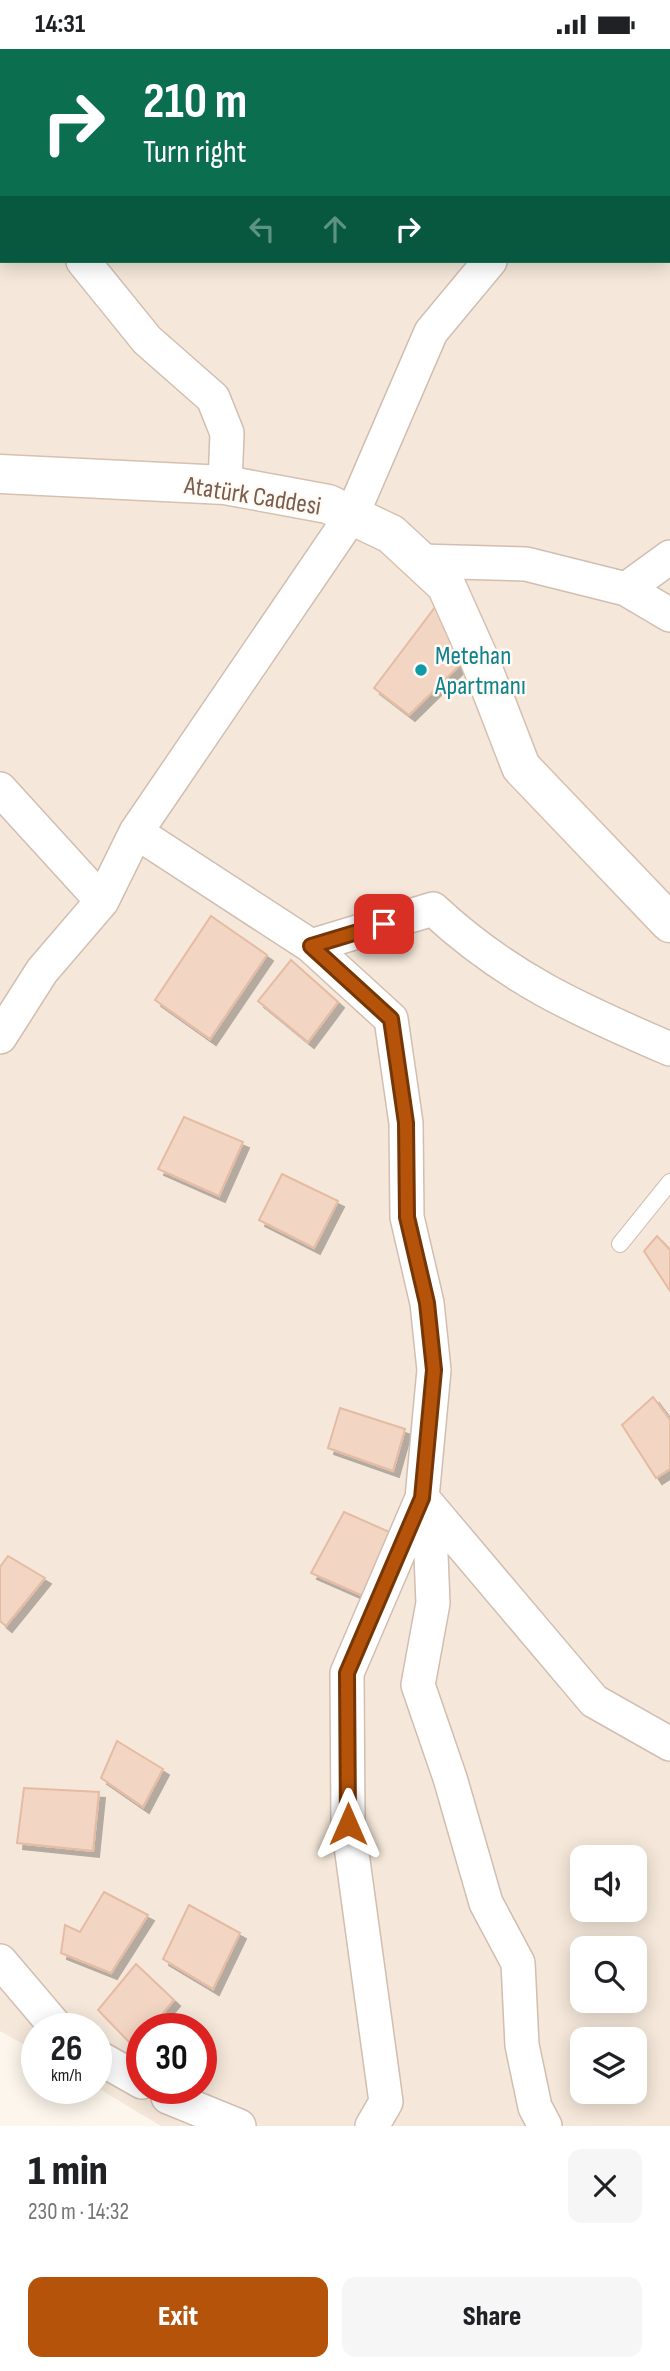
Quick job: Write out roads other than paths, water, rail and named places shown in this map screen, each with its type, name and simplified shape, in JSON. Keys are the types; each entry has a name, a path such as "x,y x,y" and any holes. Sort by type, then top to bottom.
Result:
{"main road":[{"name":"Atatürk Caddesi","path":"0,474 225,485 328,504 391,534 446,585 480,661 521,767 670,923"}],"street":[{"path":"85,263 147,340 213,398 227,433 225,485"},
{"path":"0,1037 42,971 102,901 136,832 352,515 431,333 488,263"},
{"path":"626,589 670,558"},
{"path":"420,561 526,563 626,589 670,615"},
{"path":"0,789 102,901"},
{"path":"136,832 311,946 391,1019 406,1123 407,1217 427,1303 434,1370 426,1502 432,1603 418,1685 450,1777 486,1903 518,1963 522,2045 535,2107 545,2126"},
{"path":"311,946 433,909 489,957 535,987 568,1005 670,1049"},
{"path":"426,1502 594,1700 670,1744"},
{"path":"372,2126 386,2102 348,1824 347,1673 426,1502"},
{"path":"0,1961 44,2013"},
{"path":"175,2104 239,2126"}],"lane":[{"path":"620,1244 670,1182"}],"place":[{"name":"Metehan Apartmanı","path":"421,670"}]}
